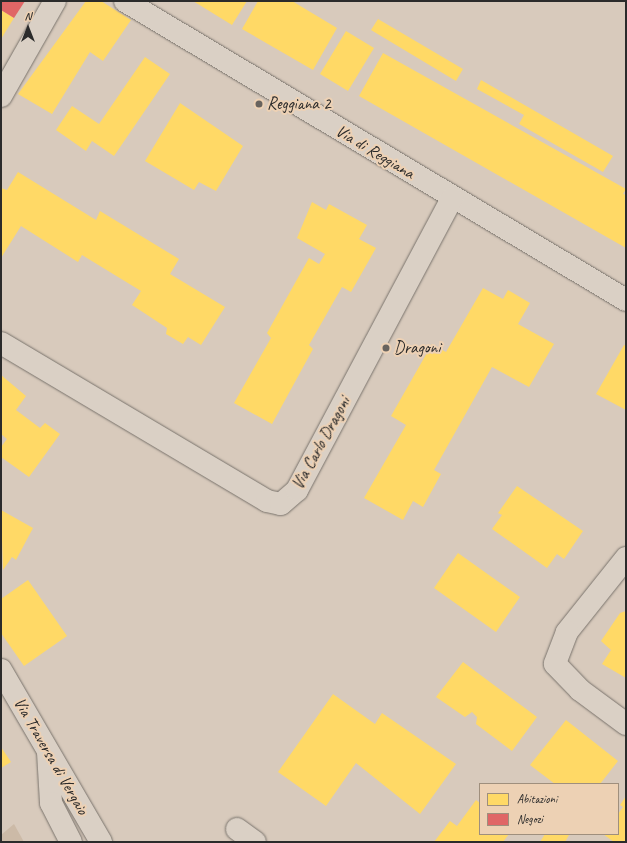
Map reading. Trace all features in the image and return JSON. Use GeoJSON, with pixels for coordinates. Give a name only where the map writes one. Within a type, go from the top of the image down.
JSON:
{"type":"FeatureCollection","features":[{"type":"Feature","properties":{"kind":"street"},"geometry":{"type":"LineString","coordinates":[[1,96],[55,1]]}},
{"type":"Feature","properties":{"kind":"street","name":"Via di Reggiana"},"geometry":{"type":"LineString","coordinates":[[125,1],[452,199],[626,300]]}},
{"type":"Feature","properties":{"kind":"street","name":"Via Carlo Dragoni"},"geometry":{"type":"LineString","coordinates":[[1,343],[267,501],[281,504],[297,490],[452,199]]}},
{"type":"Feature","properties":{"kind":"street"},"geometry":{"type":"LineString","coordinates":[[626,558],[567,632],[555,664],[580,690],[626,724]]}},
{"type":"Feature","properties":{"kind":"street","name":"Via Traversa di Vergaio"},"geometry":{"type":"LineString","coordinates":[[1,670],[48,747],[100,842]]}},
{"type":"Feature","properties":{"kind":"street"},"geometry":{"type":"LineString","coordinates":[[48,747],[51,803],[71,842]]}},
{"type":"Feature","properties":{"kind":"street"},"geometry":{"type":"LineString","coordinates":[[237,829],[255,842]]}},
{"type":"Feature","properties":{"kind":"shaded area"},"geometry":{"type":"Polygon","coordinates":[[[14,824],[24,842],[1,842],[1,835],[14,824]]]}},
{"type":"Feature","properties":{"kind":"building: Abitazioni"},"geometry":{"type":"Polygon","coordinates":[[[86,1],[101,1],[131,20],[103,61],[90,52],[52,114],[18,94],[86,1]]]}},
{"type":"Feature","properties":{"kind":"building: Abitazioni"},"geometry":{"type":"Polygon","coordinates":[[[193,1],[247,1],[232,25],[193,1]]]}},
{"type":"Feature","properties":{"kind":"building: Abitazioni"},"geometry":{"type":"Polygon","coordinates":[[[258,1],[292,1],[337,28],[313,70],[242,29],[258,1]]]}},
{"type":"Feature","properties":{"kind":"building: Abitazioni"},"geometry":{"type":"Polygon","coordinates":[[[1,10],[14,18],[1,39],[1,10]]]}},
{"type":"Feature","properties":{"kind":"building: Abitazioni"},"geometry":{"type":"Polygon","coordinates":[[[378,19],[463,69],[456,81],[371,30],[378,19]]]}},
{"type":"Feature","properties":{"kind":"building: Abitazioni"},"geometry":{"type":"Polygon","coordinates":[[[346,31],[374,48],[348,91],[320,74],[346,31]]]}},
{"type":"Feature","properties":{"kind":"building: Abitazioni"},"geometry":{"type":"Polygon","coordinates":[[[383,53],[626,189],[623,194],[626,195],[626,248],[359,96],[383,53]]]}},
{"type":"Feature","properties":{"kind":"building: Abitazioni"},"geometry":{"type":"Polygon","coordinates":[[[145,57],[170,74],[114,156],[92,141],[86,151],[56,130],[72,106],[99,124],[145,57]]]}},
{"type":"Feature","properties":{"kind":"building: Abitazioni"},"geometry":{"type":"Polygon","coordinates":[[[481,80],[613,156],[603,172],[519,124],[524,115],[477,89],[481,80]]]}},
{"type":"Feature","properties":{"kind":"building: Abitazioni"},"geometry":{"type":"Polygon","coordinates":[[[180,103],[243,146],[216,191],[199,182],[194,190],[145,161],[180,103]]]}},
{"type":"Feature","properties":{"kind":"building: Abitazioni"},"geometry":{"type":"Polygon","coordinates":[[[18,172],[96,220],[100,211],[179,259],[170,274],[225,307],[201,345],[188,337],[183,344],[166,334],[167,328],[132,305],[141,291],[82,255],[78,262],[21,226],[1,258],[1,188],[7,190],[18,172]]]}},
{"type":"Feature","properties":{"kind":"building: Abitazioni"},"geometry":{"type":"Polygon","coordinates":[[[312,202],[326,210],[329,204],[367,225],[359,239],[376,248],[351,292],[342,287],[309,345],[313,349],[272,424],[234,403],[271,338],[267,333],[309,258],[319,264],[325,254],[297,238],[312,202]]]}},
{"type":"Feature","properties":{"kind":"building: Abitazioni"},"geometry":{"type":"Polygon","coordinates":[[[483,288],[503,299],[508,290],[530,303],[518,324],[554,344],[529,387],[492,367],[434,470],[441,474],[423,507],[413,501],[403,520],[364,498],[406,425],[391,416],[432,344],[446,352],[483,288]]]}},
{"type":"Feature","properties":{"kind":"building: Abitazioni"},"geometry":{"type":"Polygon","coordinates":[[[624,345],[626,346],[626,410],[596,394],[624,345]]]}},
{"type":"Feature","properties":{"kind":"building: Abitazioni"},"geometry":{"type":"Polygon","coordinates":[[[1,375],[26,396],[16,410],[40,428],[45,423],[60,434],[29,477],[1,457],[1,447],[7,439],[1,434],[1,375]]]}},
{"type":"Feature","properties":{"kind":"building: Abitazioni"},"geometry":{"type":"Polygon","coordinates":[[[517,486],[583,531],[564,559],[557,554],[547,568],[492,529],[502,515],[498,513],[517,486]]]}},
{"type":"Feature","properties":{"kind":"building: Abitazioni"},"geometry":{"type":"Polygon","coordinates":[[[1,510],[33,528],[16,560],[12,557],[3,570],[1,510]]]}},
{"type":"Feature","properties":{"kind":"building: Abitazioni"},"geometry":{"type":"Polygon","coordinates":[[[458,553],[520,597],[496,632],[434,588],[458,553]]]}},
{"type":"Feature","properties":{"kind":"building: Abitazioni"},"geometry":{"type":"Polygon","coordinates":[[[28,580],[67,636],[24,666],[1,633],[1,599],[28,580]]]}},
{"type":"Feature","properties":{"kind":"building: Abitazioni"},"geometry":{"type":"Polygon","coordinates":[[[626,611],[626,678],[602,664],[611,650],[601,641],[620,613],[626,611]]]}},
{"type":"Feature","properties":{"kind":"building: Abitazioni"},"geometry":{"type":"Polygon","coordinates":[[[463,662],[537,717],[512,751],[476,724],[477,717],[472,712],[465,717],[436,697],[463,662]]]}},
{"type":"Feature","properties":{"kind":"building: Abitazioni"},"geometry":{"type":"Polygon","coordinates":[[[333,694],[375,724],[382,713],[456,764],[420,814],[356,763],[326,806],[278,772],[333,694]]]}},
{"type":"Feature","properties":{"kind":"building: Abitazioni"},"geometry":{"type":"Polygon","coordinates":[[[566,720],[618,761],[601,783],[554,783],[530,765],[566,720]]]}},
{"type":"Feature","properties":{"kind":"building: Abitazioni"},"geometry":{"type":"Polygon","coordinates":[[[1,747],[11,762],[1,768],[1,747]]]}},
{"type":"Feature","properties":{"kind":"building: Abitazioni"},"geometry":{"type":"Polygon","coordinates":[[[626,796],[626,842],[614,842],[604,835],[619,835],[619,813],[623,807],[620,805],[626,796]]]}},
{"type":"Feature","properties":{"kind":"building: Abitazioni"},"geometry":{"type":"Polygon","coordinates":[[[476,800],[479,802],[479,835],[508,835],[503,842],[434,842],[450,821],[457,826],[476,800]]]}},
{"type":"Feature","properties":{"kind":"building: Abitazioni"},"geometry":{"type":"Polygon","coordinates":[[[544,835],[569,835],[565,842],[540,842],[544,835]]]}},
{"type":"Feature","properties":{"kind":"building: Negozi"},"geometry":{"type":"Polygon","coordinates":[[[1,1],[25,1],[14,18],[1,10],[1,1]]]}},
{"type":"Feature","properties":{"kind":"place","name":"Reggiana 2"},"geometry":{"type":"Point","coordinates":[259,104]}},
{"type":"Feature","properties":{"kind":"place","name":"Dragoni"},"geometry":{"type":"Point","coordinates":[386,348]}}]}
